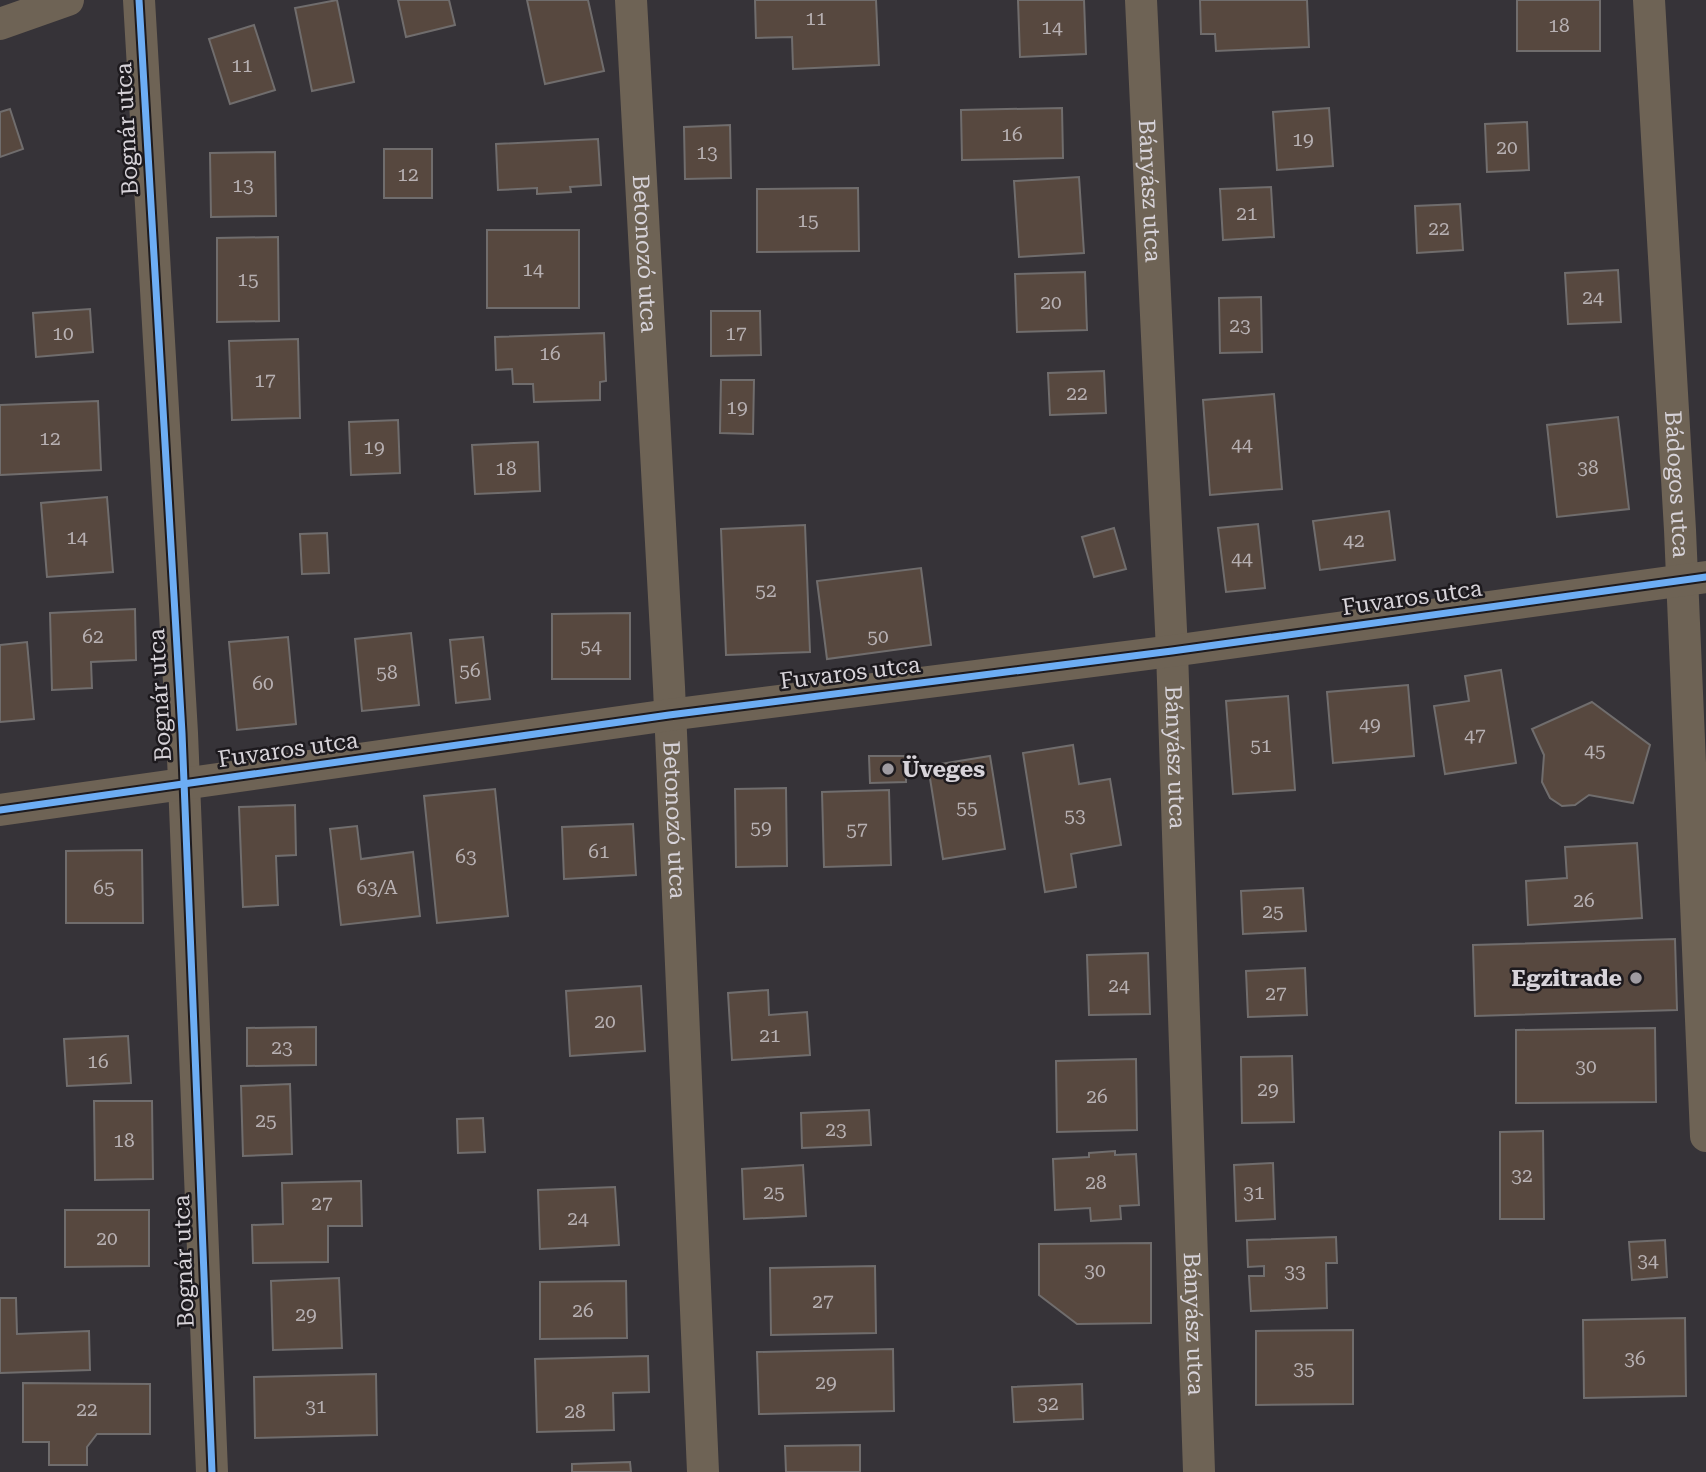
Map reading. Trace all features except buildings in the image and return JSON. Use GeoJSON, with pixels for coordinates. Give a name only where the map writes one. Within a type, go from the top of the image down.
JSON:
{"type":"FeatureCollection","features":[{"type":"Feature","properties":{"kind":"street"},"geometry":{"type":"LineString","coordinates":[[0,24],[68,0]]}},
{"type":"Feature","properties":{"kind":"street","name":"Bognár utca"},"geometry":{"type":"LineString","coordinates":[[139,0],[184,784],[212,1472]]}},
{"type":"Feature","properties":{"kind":"street","name":"Betonozó utca"},"geometry":{"type":"LineString","coordinates":[[631,0],[669,715],[703,1472]]}},
{"type":"Feature","properties":{"kind":"street","name":"Bányász utca"},"geometry":{"type":"LineString","coordinates":[[1141,0],[1172,651],[1199,1472]]}},
{"type":"Feature","properties":{"kind":"street","name":"Bádogos utca"},"geometry":{"type":"LineString","coordinates":[[1650,0],[1693,578],[1706,1136]]}},
{"type":"Feature","properties":{"kind":"street","name":"Fuvaros utca"},"geometry":{"type":"LineString","coordinates":[[0,810],[669,715],[1172,651],[1693,578]]}},
{"type":"Feature","properties":{"kind":"cycle path"},"geometry":{"type":"LineString","coordinates":[[139,0],[182,733],[212,1472]]}},
{"type":"Feature","properties":{"kind":"cycle path"},"geometry":{"type":"LineString","coordinates":[[0,810],[669,715],[1172,651],[1706,577]]}},
{"type":"Feature","properties":{"kind":"place","name":"Üveges"},"geometry":{"type":"Point","coordinates":[888,769]}},
{"type":"Feature","properties":{"kind":"place","name":"Egzitrade"},"geometry":{"type":"Point","coordinates":[1636,978]}}]}
